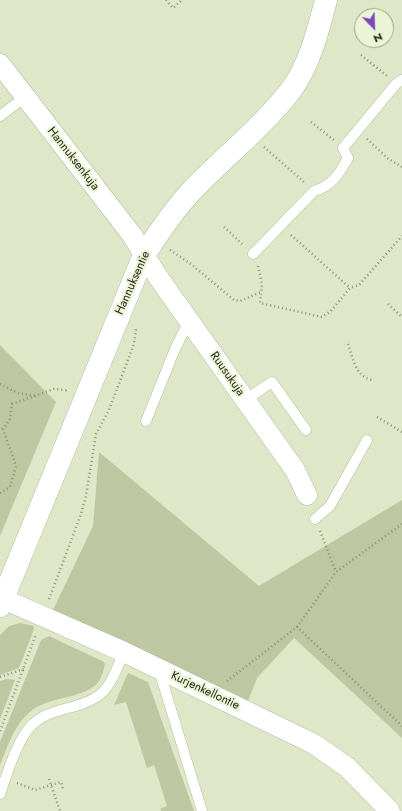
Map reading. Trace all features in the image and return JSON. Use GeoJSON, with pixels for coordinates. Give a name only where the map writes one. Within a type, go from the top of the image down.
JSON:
{"type":"FeatureCollection","features":[{"type":"Feature","properties":{"kind":"street","name":"Hannuksentie"},"geometry":{"type":"LineString","coordinates":[[1,603],[144,255],[166,221],[188,196],[291,89],[308,62],[326,0]]}},
{"type":"Feature","properties":{"kind":"street","name":"Hannuksenkuja"},"geometry":{"type":"LineString","coordinates":[[0,64],[132,235],[144,255]]}},
{"type":"Feature","properties":{"kind":"street","name":"Ruusukuja"},"geometry":{"type":"LineString","coordinates":[[144,255],[295,470],[307,495]]}},
{"type":"Feature","properties":{"kind":"street","name":"Kurjenkellontie"},"geometry":{"type":"LineString","coordinates":[[1,603],[42,616],[124,652],[159,670],[288,730],[314,744],[348,767],[390,811]]}},
{"type":"Feature","properties":{"kind":"lane"},"geometry":{"type":"LineString","coordinates":[[253,254],[314,191],[324,188],[336,177],[348,158],[344,148],[399,82]]}},
{"type":"Feature","properties":{"kind":"lane"},"geometry":{"type":"LineString","coordinates":[[0,116],[25,97]]}},
{"type":"Feature","properties":{"kind":"lane"},"geometry":{"type":"LineString","coordinates":[[146,421],[175,349],[189,321]]}},
{"type":"Feature","properties":{"kind":"lane"},"geometry":{"type":"LineString","coordinates":[[245,400],[272,382],[306,430]]}},
{"type":"Feature","properties":{"kind":"lane"},"geometry":{"type":"LineString","coordinates":[[316,519],[330,506],[367,440]]}},
{"type":"Feature","properties":{"kind":"lane"},"geometry":{"type":"LineString","coordinates":[[0,794],[21,741],[30,727],[48,714],[89,702],[99,696],[107,688],[124,652]]}},
{"type":"Feature","properties":{"kind":"lane"},"geometry":{"type":"LineString","coordinates":[[159,670],[202,811]]}},
{"type":"Feature","properties":{"kind":"path"},"geometry":{"type":"LineString","coordinates":[[166,0],[173,8],[182,0]]}},
{"type":"Feature","properties":{"kind":"path"},"geometry":{"type":"LineString","coordinates":[[361,55],[399,82]]}},
{"type":"Feature","properties":{"kind":"path"},"geometry":{"type":"LineString","coordinates":[[311,122],[344,148]]}},
{"type":"Feature","properties":{"kind":"path"},"geometry":{"type":"LineString","coordinates":[[358,130],[387,158],[402,167]]}},
{"type":"Feature","properties":{"kind":"path"},"geometry":{"type":"LineString","coordinates":[[259,142],[314,191]]}},
{"type":"Feature","properties":{"kind":"path"},"geometry":{"type":"LineString","coordinates":[[281,226],[350,288]]}},
{"type":"Feature","properties":{"kind":"path"},"geometry":{"type":"LineString","coordinates":[[224,228],[253,254],[262,284],[260,303],[322,317],[331,311],[350,288],[359,285],[402,236]]}},
{"type":"Feature","properties":{"kind":"path"},"geometry":{"type":"LineString","coordinates":[[169,250],[191,264],[234,300],[240,301],[261,292]]}},
{"type":"Feature","properties":{"kind":"path"},"geometry":{"type":"LineString","coordinates":[[388,304],[402,317]]}},
{"type":"Feature","properties":{"kind":"path"},"geometry":{"type":"LineString","coordinates":[[348,344],[357,370],[365,378],[372,380]]}},
{"type":"Feature","properties":{"kind":"path"},"geometry":{"type":"LineString","coordinates":[[0,384],[18,393],[36,396]]}},
{"type":"Feature","properties":{"kind":"path"},"geometry":{"type":"LineString","coordinates":[[0,493],[10,487],[16,466],[3,430],[10,419],[12,404],[54,389],[66,390],[69,387]]}},
{"type":"Feature","properties":{"kind":"path"},"geometry":{"type":"LineString","coordinates":[[377,417],[402,432]]}},
{"type":"Feature","properties":{"kind":"path"},"geometry":{"type":"LineString","coordinates":[[316,519],[336,572]]}},
{"type":"Feature","properties":{"kind":"path"},"geometry":{"type":"LineString","coordinates":[[225,682],[297,627],[336,572],[402,524]]}},
{"type":"Feature","properties":{"kind":"path"},"geometry":{"type":"LineString","coordinates":[[0,731],[24,669],[42,616]]}},
{"type":"Feature","properties":{"kind":"path"},"geometry":{"type":"LineString","coordinates":[[297,627],[402,726]]}},
{"type":"Feature","properties":{"kind":"path"},"geometry":{"type":"LineString","coordinates":[[0,677],[24,669]]}},
{"type":"Feature","properties":{"kind":"path"},"geometry":{"type":"LineString","coordinates":[[5,779],[35,790],[61,782],[63,789]]}},
{"type":"Feature","properties":{"kind":"path"},"geometry":{"type":"LineString","coordinates":[[49,779],[60,811]]}},
{"type":"Feature","properties":{"kind":"green space"},"geometry":{"type":"Polygon","coordinates":[[[0,345],[56,402],[0,536],[0,345]]]}},
{"type":"Feature","properties":{"kind":"green space"},"geometry":{"type":"Polygon","coordinates":[[[99,452],[259,586],[402,500],[402,738],[294,638],[257,678],[248,701],[53,610],[93,526],[99,452]]]}},
{"type":"Feature","properties":{"kind":"green space"},"geometry":{"type":"Polygon","coordinates":[[[20,623],[34,626],[34,629],[19,668],[0,675],[0,635],[9,626],[20,623]]]}},
{"type":"Feature","properties":{"kind":"green space"},"geometry":{"type":"Polygon","coordinates":[[[49,636],[104,662],[105,664],[102,675],[93,687],[86,691],[46,703],[37,707],[24,717],[9,743],[0,765],[0,742],[41,640],[49,636]]]}},
{"type":"Feature","properties":{"kind":"green space"},"geometry":{"type":"Polygon","coordinates":[[[128,673],[148,682],[194,811],[161,811],[160,809],[167,806],[154,765],[147,768],[126,702],[114,705],[128,673]]]}},
{"type":"Feature","properties":{"kind":"green space"},"geometry":{"type":"Polygon","coordinates":[[[7,679],[15,680],[0,719],[0,681],[7,679]]]}}]}
